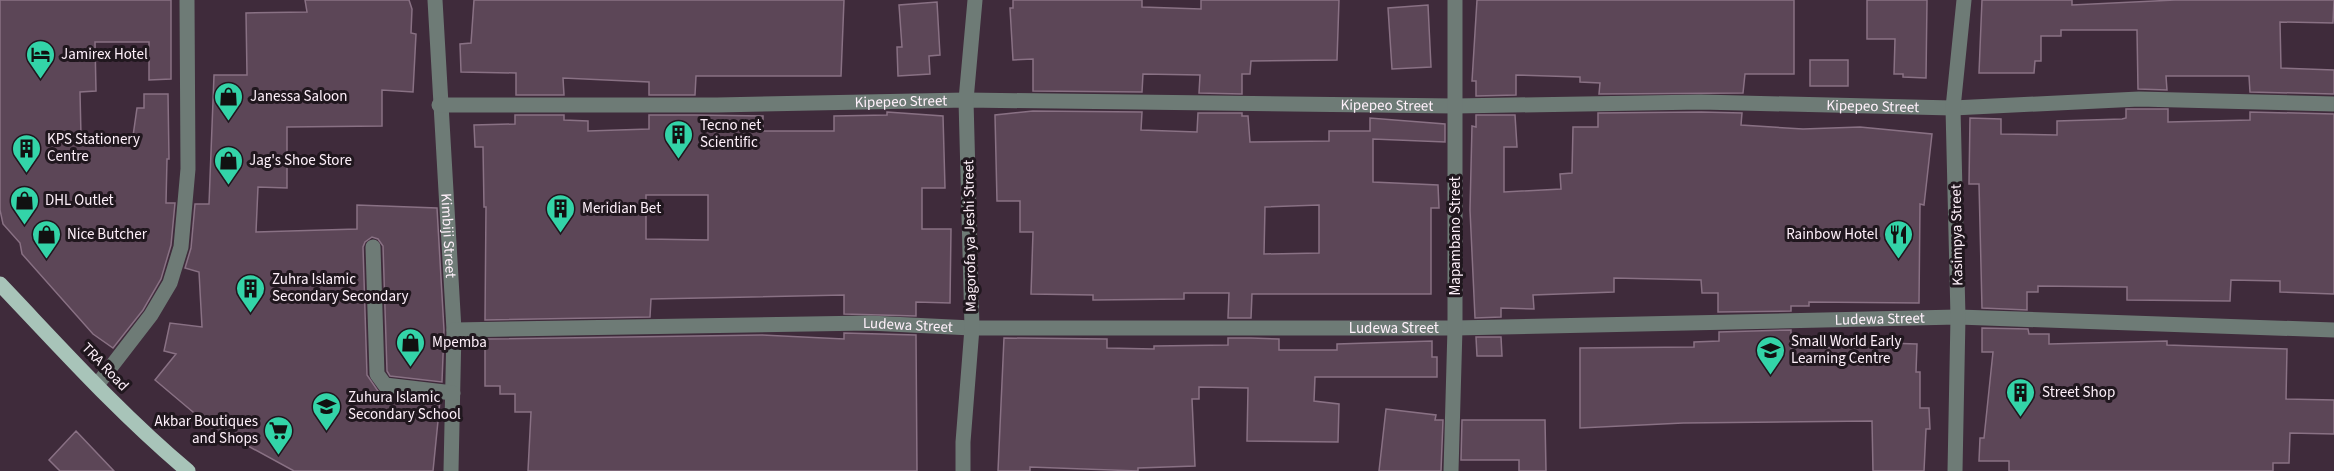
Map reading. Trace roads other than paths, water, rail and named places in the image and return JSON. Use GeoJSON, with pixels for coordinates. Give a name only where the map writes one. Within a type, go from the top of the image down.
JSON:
{"type":"FeatureCollection","features":[{"type":"Feature","properties":{"kind":"main road","name":"TRA Road"},"geometry":{"type":"LineString","coordinates":[[0,284],[158,446],[188,471]]}},
{"type":"Feature","properties":{"kind":"street"},"geometry":{"type":"LineString","coordinates":[[97,385],[151,315],[170,283],[181,248],[188,169],[187,0]]}},
{"type":"Feature","properties":{"kind":"street","name":"Kimbiji Street"},"geometry":{"type":"LineString","coordinates":[[435,0],[439,105],[454,330],[450,471]]}},
{"type":"Feature","properties":{"kind":"street","name":"Magorofa ya Jeshi Street"},"geometry":{"type":"LineString","coordinates":[[963,471],[963,442],[972,328],[966,100],[975,0]]}},
{"type":"Feature","properties":{"kind":"street","name":"Mapambano Street"},"geometry":{"type":"LineString","coordinates":[[1451,471],[1455,328],[1455,0]]}},
{"type":"Feature","properties":{"kind":"street","name":"Kasimpya Street"},"geometry":{"type":"LineString","coordinates":[[1955,471],[1958,317],[1953,108],[1964,0]]}},
{"type":"Feature","properties":{"kind":"street","name":"Kipepeo Street"},"geometry":{"type":"LineString","coordinates":[[439,105],[717,105],[966,100],[1455,105],[1701,102],[1953,108],[2139,99],[2334,104]]}},
{"type":"Feature","properties":{"kind":"street"},"geometry":{"type":"LineString","coordinates":[[373,248],[377,374],[385,386],[453,393]]}},
{"type":"Feature","properties":{"kind":"street","name":"Ludewa Street"},"geometry":{"type":"LineString","coordinates":[[454,330],[869,323],[972,328],[1455,328],[1958,317],[2334,330]]}},
{"type":"Feature","properties":{"kind":"place","name":"Jamirex Hotel"},"geometry":{"type":"Point","coordinates":[40,80]}},
{"type":"Feature","properties":{"kind":"place","name":"Janessa Saloon"},"geometry":{"type":"Point","coordinates":[229,122]}},
{"type":"Feature","properties":{"kind":"place","name":"Tecno net Scientific"},"geometry":{"type":"Point","coordinates":[679,160]}},
{"type":"Feature","properties":{"kind":"place","name":"KPS Stationery Centre"},"geometry":{"type":"Point","coordinates":[26,174]}},
{"type":"Feature","properties":{"kind":"place","name":"Jag's Shoe Store"},"geometry":{"type":"Point","coordinates":[228,186]}},
{"type":"Feature","properties":{"kind":"place","name":"DHL Outlet"},"geometry":{"type":"Point","coordinates":[24,226]}},
{"type":"Feature","properties":{"kind":"place","name":"Meridian Bet"},"geometry":{"type":"Point","coordinates":[561,234]}},
{"type":"Feature","properties":{"kind":"place","name":"Nice Butcher"},"geometry":{"type":"Point","coordinates":[46,260]}},
{"type":"Feature","properties":{"kind":"place","name":"Rainbow Hotel"},"geometry":{"type":"Point","coordinates":[1899,260]}},
{"type":"Feature","properties":{"kind":"place","name":"Zuhra Islamic Secondary Secondary"},"geometry":{"type":"Point","coordinates":[251,314]}},
{"type":"Feature","properties":{"kind":"place","name":"Mpemba"},"geometry":{"type":"Point","coordinates":[411,368]}},
{"type":"Feature","properties":{"kind":"place","name":"Small World Early Learning Centre"},"geometry":{"type":"Point","coordinates":[1770,376]}},
{"type":"Feature","properties":{"kind":"place","name":"Street Shop"},"geometry":{"type":"Point","coordinates":[2021,418]}},
{"type":"Feature","properties":{"kind":"place","name":"Zuhura Islamic Secondary School"},"geometry":{"type":"Point","coordinates":[327,432]}},
{"type":"Feature","properties":{"kind":"place","name":"Akbar Boutiques and Shops"},"geometry":{"type":"Point","coordinates":[279,456]}}]}
